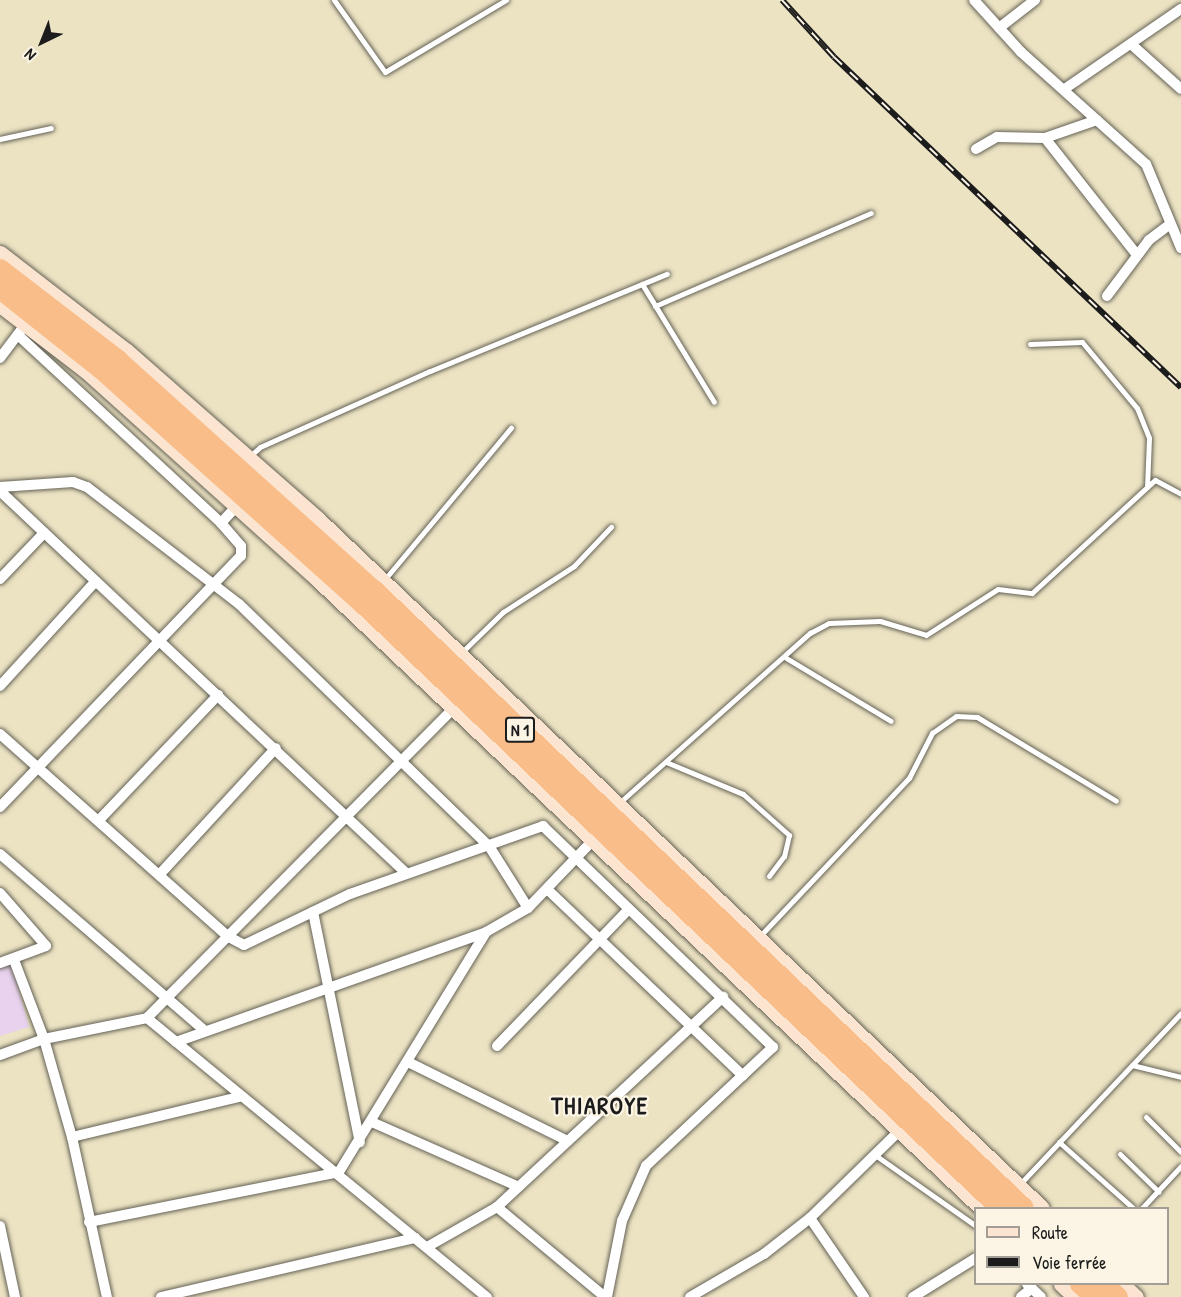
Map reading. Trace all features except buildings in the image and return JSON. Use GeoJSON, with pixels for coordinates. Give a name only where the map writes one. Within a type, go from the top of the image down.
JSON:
{"type":"FeatureCollection","features":[{"type":"Feature","properties":{"kind":"highway","name":"N 1"},"geometry":{"type":"LineString","coordinates":[[0,269],[37,315],[122,355],[379,586],[605,823],[876,1101],[1009,1196]]}},
{"type":"Feature","properties":{"kind":"highway","name":"N 1"},"geometry":{"type":"LineString","coordinates":[[0,289],[37,315],[321,574],[458,703],[752,944],[1022,1207]]}},
{"type":"Feature","properties":{"kind":"highway"},"geometry":{"type":"LineString","coordinates":[[1081,1285],[1095,1297]]}},
{"type":"Feature","properties":{"kind":"highway"},"geometry":{"type":"LineString","coordinates":[[1105,1285],[1119,1297]]}},
{"type":"Feature","properties":{"kind":"street"},"geometry":{"type":"LineString","coordinates":[[974,0],[999,28],[1146,164],[1169,225],[1181,248]]}},
{"type":"Feature","properties":{"kind":"street"},"geometry":{"type":"LineString","coordinates":[[999,28],[1035,0]]}},
{"type":"Feature","properties":{"kind":"street"},"geometry":{"type":"LineString","coordinates":[[1066,88],[1181,9]]}},
{"type":"Feature","properties":{"kind":"street"},"geometry":{"type":"LineString","coordinates":[[1131,44],[1181,89]]}},
{"type":"Feature","properties":{"kind":"street"},"geometry":{"type":"LineString","coordinates":[[976,149],[997,137],[1046,138],[1096,120]]}},
{"type":"Feature","properties":{"kind":"street"},"geometry":{"type":"LineString","coordinates":[[1046,138],[1137,255]]}},
{"type":"Feature","properties":{"kind":"street"},"geometry":{"type":"LineString","coordinates":[[1107,296],[1137,255],[1169,225]]}},
{"type":"Feature","properties":{"kind":"street"},"geometry":{"type":"LineString","coordinates":[[0,253],[37,315],[242,551],[212,585],[160,636],[40,769],[0,807]]}},
{"type":"Feature","properties":{"kind":"street"},"geometry":{"type":"LineString","coordinates":[[0,306],[37,315],[236,507],[321,574]]}},
{"type":"Feature","properties":{"kind":"street"},"geometry":{"type":"LineString","coordinates":[[0,358],[37,315]]}},
{"type":"Feature","properties":{"kind":"street"},"geometry":{"type":"LineString","coordinates":[[0,487],[73,482],[87,487],[212,585],[402,758],[489,846],[528,908]]}},
{"type":"Feature","properties":{"kind":"street"},"geometry":{"type":"LineString","coordinates":[[0,491],[96,581],[160,636],[218,695],[346,812],[406,873]]}},
{"type":"Feature","properties":{"kind":"street"},"geometry":{"type":"LineString","coordinates":[[220,523],[236,507]]}},
{"type":"Feature","properties":{"kind":"street"},"geometry":{"type":"LineString","coordinates":[[0,579],[44,533]]}},
{"type":"Feature","properties":{"kind":"street"},"geometry":{"type":"LineString","coordinates":[[0,686],[96,581]]}},
{"type":"Feature","properties":{"kind":"street"},"geometry":{"type":"LineString","coordinates":[[176,1042],[204,1030],[486,932],[528,908],[548,890],[605,823],[461,653],[379,586]]}},
{"type":"Feature","properties":{"kind":"street"},"geometry":{"type":"LineString","coordinates":[[101,818],[218,695]]}},
{"type":"Feature","properties":{"kind":"street"},"geometry":{"type":"LineString","coordinates":[[0,1055],[44,1039],[147,1018],[229,937],[346,812],[458,703]]}},
{"type":"Feature","properties":{"kind":"street"},"geometry":{"type":"LineString","coordinates":[[0,734],[101,818],[229,937],[244,945],[313,912],[406,873],[489,846],[538,825],[577,858],[772,1043],[772,1050],[646,1166],[622,1221],[606,1297],[497,1207]]}},
{"type":"Feature","properties":{"kind":"street"},"geometry":{"type":"LineString","coordinates":[[160,874],[276,748]]}},
{"type":"Feature","properties":{"kind":"street"},"geometry":{"type":"LineString","coordinates":[[0,854],[170,996],[204,1030]]}},
{"type":"Feature","properties":{"kind":"street"},"geometry":{"type":"LineString","coordinates":[[548,890],[690,1029],[743,1076]]}},
{"type":"Feature","properties":{"kind":"street"},"geometry":{"type":"LineString","coordinates":[[0,892],[45,946],[14,960],[0,963]]}},
{"type":"Feature","properties":{"kind":"street"},"geometry":{"type":"LineString","coordinates":[[497,1046],[629,909]]}},
{"type":"Feature","properties":{"kind":"street"},"geometry":{"type":"LineString","coordinates":[[313,912],[360,1142]]}},
{"type":"Feature","properties":{"kind":"street"},"geometry":{"type":"LineString","coordinates":[[89,1222],[339,1172],[374,1123],[486,932]]}},
{"type":"Feature","properties":{"kind":"street"},"geometry":{"type":"LineString","coordinates":[[14,960],[44,1039],[72,1137],[107,1297]]}},
{"type":"Feature","properties":{"kind":"street"},"geometry":{"type":"LineString","coordinates":[[427,1247],[497,1207],[723,997]]}},
{"type":"Feature","properties":{"kind":"street"},"geometry":{"type":"LineString","coordinates":[[147,1018],[239,1097],[339,1172],[414,1238],[487,1297]]}},
{"type":"Feature","properties":{"kind":"street"},"geometry":{"type":"LineString","coordinates":[[408,1062],[568,1140]]}},
{"type":"Feature","properties":{"kind":"street"},"geometry":{"type":"LineString","coordinates":[[72,1137],[239,1097]]}},
{"type":"Feature","properties":{"kind":"street"},"geometry":{"type":"LineString","coordinates":[[876,1101],[899,1131],[979,1207]]}},
{"type":"Feature","properties":{"kind":"street"},"geometry":{"type":"LineString","coordinates":[[374,1123],[519,1187]]}},
{"type":"Feature","properties":{"kind":"street"},"geometry":{"type":"LineString","coordinates":[[690,1297],[764,1254],[810,1218],[899,1131]]}},
{"type":"Feature","properties":{"kind":"street"},"geometry":{"type":"LineString","coordinates":[[1009,1196],[1037,1207]]}},
{"type":"Feature","properties":{"kind":"street"},"geometry":{"type":"LineString","coordinates":[[810,1218],[864,1297]]}},
{"type":"Feature","properties":{"kind":"street"},"geometry":{"type":"LineString","coordinates":[[0,1226],[15,1297]]}},
{"type":"Feature","properties":{"kind":"street"},"geometry":{"type":"LineString","coordinates":[[161,1297],[414,1238]]}},
{"type":"Feature","properties":{"kind":"street"},"geometry":{"type":"LineString","coordinates":[[913,1297],[974,1259]]}},
{"type":"Feature","properties":{"kind":"street"},"geometry":{"type":"LineString","coordinates":[[1061,1285],[1075,1297]]}},
{"type":"Feature","properties":{"kind":"street"},"geometry":{"type":"LineString","coordinates":[[1123,1285],[1136,1297]]}},
{"type":"Feature","properties":{"kind":"street"},"geometry":{"type":"LineString","coordinates":[[1021,1297],[1030,1286],[1041,1297]]}},
{"type":"Feature","properties":{"kind":"lane"},"geometry":{"type":"LineString","coordinates":[[334,0],[385,72],[506,0]]}},
{"type":"Feature","properties":{"kind":"lane"},"geometry":{"type":"LineString","coordinates":[[0,140],[51,128]]}},
{"type":"Feature","properties":{"kind":"lane"},"geometry":{"type":"LineString","coordinates":[[655,306],[871,213]]}},
{"type":"Feature","properties":{"kind":"lane"},"geometry":{"type":"LineString","coordinates":[[244,465],[260,447],[667,274]]}},
{"type":"Feature","properties":{"kind":"lane"},"geometry":{"type":"LineString","coordinates":[[642,284],[714,402]]}},
{"type":"Feature","properties":{"kind":"lane"},"geometry":{"type":"LineString","coordinates":[[1030,344],[1082,342],[1137,408],[1149,438],[1147,487]]}},
{"type":"Feature","properties":{"kind":"lane"},"geometry":{"type":"LineString","coordinates":[[379,586],[511,428]]}},
{"type":"Feature","properties":{"kind":"lane"},"geometry":{"type":"LineString","coordinates":[[605,823],[666,762],[830,623],[880,621],[926,635],[998,589],[1032,593],[1147,487],[1161,481],[1181,494]]}},
{"type":"Feature","properties":{"kind":"lane"},"geometry":{"type":"LineString","coordinates":[[461,653],[503,612],[574,566],[611,527]]}},
{"type":"Feature","properties":{"kind":"lane"},"geometry":{"type":"LineString","coordinates":[[786,658],[891,721]]}},
{"type":"Feature","properties":{"kind":"lane"},"geometry":{"type":"LineString","coordinates":[[752,944],[909,778],[932,733],[956,716],[977,717],[1116,801]]}},
{"type":"Feature","properties":{"kind":"lane"},"geometry":{"type":"LineString","coordinates":[[666,762],[742,794],[789,835],[784,856],[769,876]]}},
{"type":"Feature","properties":{"kind":"lane"},"geometry":{"type":"LineString","coordinates":[[1009,1196],[1180,1015]]}},
{"type":"Feature","properties":{"kind":"lane"},"geometry":{"type":"LineString","coordinates":[[1180,1015],[1181,1024]]}},
{"type":"Feature","properties":{"kind":"lane"},"geometry":{"type":"LineString","coordinates":[[1132,1065],[1181,1077]]}},
{"type":"Feature","properties":{"kind":"lane"},"geometry":{"type":"LineString","coordinates":[[1146,1117],[1181,1152]]}},
{"type":"Feature","properties":{"kind":"lane"},"geometry":{"type":"LineString","coordinates":[[1059,1142],[1131,1207]]}},
{"type":"Feature","properties":{"kind":"lane"},"geometry":{"type":"LineString","coordinates":[[1120,1154],[1159,1192]]}},
{"type":"Feature","properties":{"kind":"lane"},"geometry":{"type":"LineString","coordinates":[[875,1155],[974,1225]]}},
{"type":"Feature","properties":{"kind":"lane"},"geometry":{"type":"LineString","coordinates":[[1144,1207],[1181,1166]]}},
{"type":"Feature","properties":{"kind":"shaded area"},"geometry":{"type":"Polygon","coordinates":[[[12,965],[29,1027],[0,1036],[0,968],[12,965]]]}},
{"type":"Feature","properties":{"kind":"railway"},"geometry":{"type":"LineString","coordinates":[[782,0],[834,57],[1181,387]]}},
{"type":"Feature","properties":{"kind":"district","name":"THIAROYE"},"geometry":{"type":"Point","coordinates":[600,1106]}}]}
